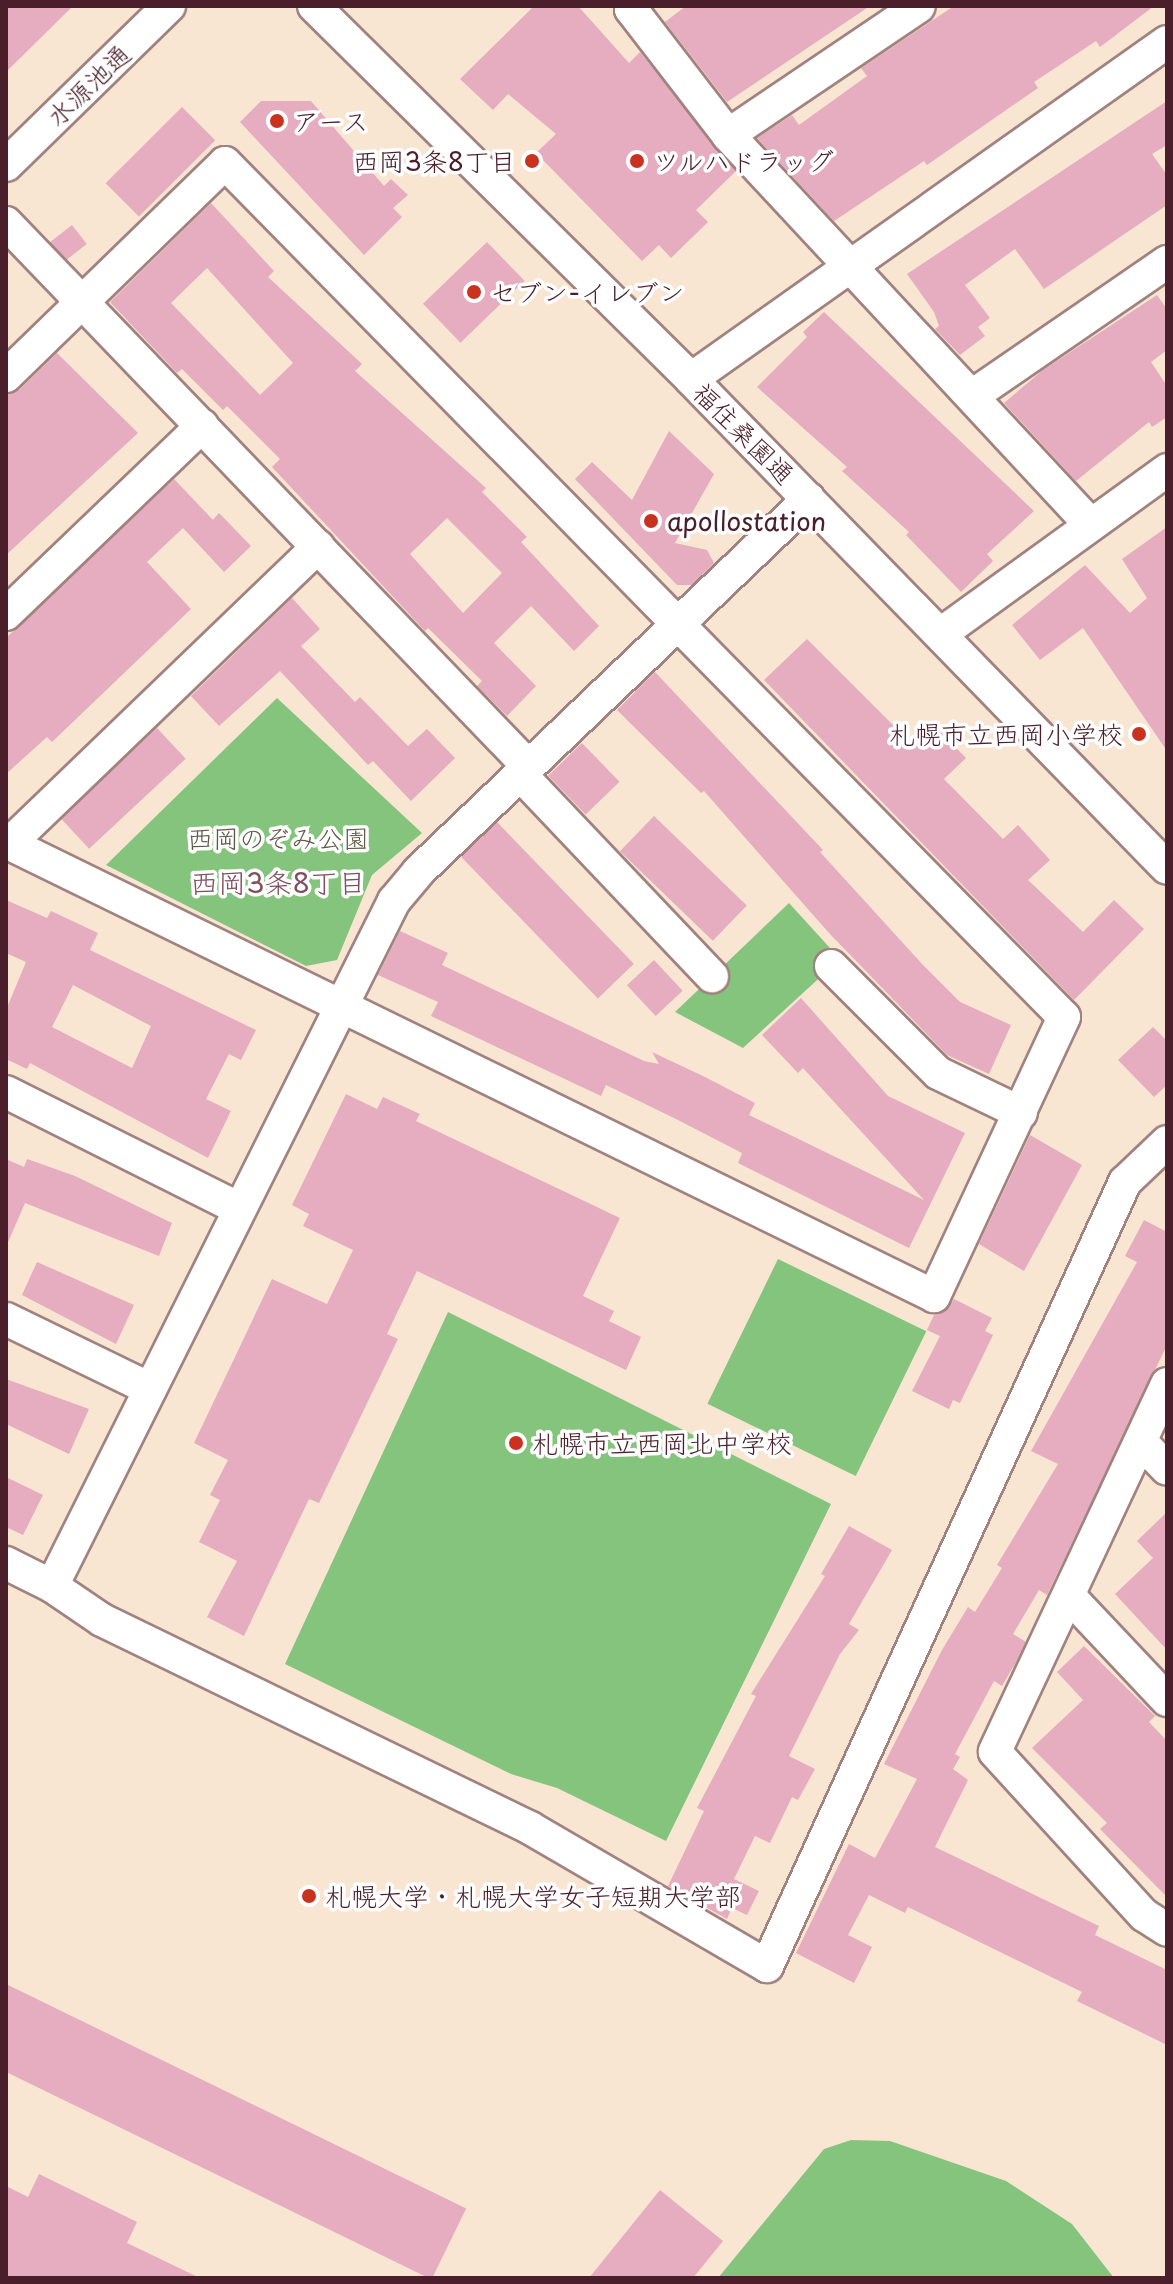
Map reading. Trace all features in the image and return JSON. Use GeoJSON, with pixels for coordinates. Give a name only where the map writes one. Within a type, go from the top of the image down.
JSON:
{"type":"FeatureCollection","features":[{"type":"Feature","properties":{"kind":"street","name":"水源池通"},"geometry":{"type":"LineString","coordinates":[[6,165],[169,6]]}},
{"type":"Feature","properties":{"kind":"street","name":"福住桑園通"},"geometry":{"type":"LineString","coordinates":[[314,6],[691,379],[942,633],[1167,868]]}},
{"type":"Feature","properties":{"kind":"street"},"geometry":{"type":"LineString","coordinates":[[635,6],[631,9],[728,135],[1090,524]]}},
{"type":"Feature","properties":{"kind":"street"},"geometry":{"type":"LineString","coordinates":[[728,135],[919,6]]}},
{"type":"Feature","properties":{"kind":"street"},"geometry":{"type":"LineString","coordinates":[[691,379],[1167,42]]}},
{"type":"Feature","properties":{"kind":"street"},"geometry":{"type":"LineString","coordinates":[[6,376],[225,163],[679,620],[1064,1017],[934,1296],[8,843],[318,547]]}},
{"type":"Feature","properties":{"kind":"street"},"geometry":{"type":"LineString","coordinates":[[6,223],[318,547],[712,976]]}},
{"type":"Feature","properties":{"kind":"street"},"geometry":{"type":"LineString","coordinates":[[972,396],[1167,262]]}},
{"type":"Feature","properties":{"kind":"street"},"geometry":{"type":"LineString","coordinates":[[6,614],[202,426]]}},
{"type":"Feature","properties":{"kind":"street"},"geometry":{"type":"LineString","coordinates":[[942,633],[1167,470]]}},
{"type":"Feature","properties":{"kind":"street"},"geometry":{"type":"LineString","coordinates":[[52,1586],[238,1208],[394,901],[524,770],[809,499]]}},
{"type":"Feature","properties":{"kind":"street"},"geometry":{"type":"LineString","coordinates":[[831,966],[938,1073],[1021,1113]]}},
{"type":"Feature","properties":{"kind":"street"},"geometry":{"type":"LineString","coordinates":[[6,1092],[238,1208]]}},
{"type":"Feature","properties":{"kind":"street"},"geometry":{"type":"LineString","coordinates":[[6,1563],[52,1586],[102,1620],[530,1828],[767,1966],[1125,1182],[1167,1142]]}},
{"type":"Feature","properties":{"kind":"street"},"geometry":{"type":"LineString","coordinates":[[6,1319],[150,1389]]}},
{"type":"Feature","properties":{"kind":"street"},"geometry":{"type":"LineString","coordinates":[[1167,1384],[995,1752],[1144,1915],[1167,1930]]}},
{"type":"Feature","properties":{"kind":"street"},"geometry":{"type":"LineString","coordinates":[[1141,1442],[1167,1469]]}},
{"type":"Feature","properties":{"kind":"street"},"geometry":{"type":"LineString","coordinates":[[1069,1596],[1167,1700]]}},
{"type":"Feature","properties":{"kind":"green space","name":"西岡のぞみ公園"},"geometry":{"type":"Polygon","coordinates":[[[277,698],[422,833],[372,875],[337,960],[306,966],[106,865],[277,698]]]}},
{"type":"Feature","properties":{"kind":"green space"},"geometry":{"type":"Polygon","coordinates":[[[789,903],[840,959],[743,1048],[675,1012],[789,903]]]}},
{"type":"Feature","properties":{"kind":"green space"},"geometry":{"type":"Polygon","coordinates":[[[778,1259],[926,1331],[856,1476],[707,1404],[778,1259]]]}},
{"type":"Feature","properties":{"kind":"green space"},"geometry":{"type":"Polygon","coordinates":[[[448,1312],[831,1504],[666,1841],[557,1788],[511,1774],[285,1664],[448,1312]]]}},
{"type":"Feature","properties":{"kind":"green space"},"geometry":{"type":"Polygon","coordinates":[[[851,2140],[890,2141],[1006,2181],[1072,2224],[1114,2278],[718,2278],[824,2149],[851,2140]]]}},
{"type":"Feature","properties":{"kind":"building"},"geometry":{"type":"Polygon","coordinates":[[[6,6],[73,6],[6,72],[6,6]]]}},
{"type":"Feature","properties":{"kind":"building","name":"ツルハドラッグ"},"geometry":{"type":"Polygon","coordinates":[[[534,6],[578,6],[629,63],[640,52],[736,171],[696,210],[708,222],[671,258],[659,245],[642,261],[536,153],[556,134],[508,94],[493,110],[460,79],[534,6]]]}},
{"type":"Feature","properties":{"kind":"building"},"geometry":{"type":"Polygon","coordinates":[[[686,6],[870,6],[727,102],[665,22],[686,6]]]}},
{"type":"Feature","properties":{"kind":"building"},"geometry":{"type":"Polygon","coordinates":[[[954,6],[1154,6],[1100,47],[1096,41],[1034,82],[1038,88],[927,165],[924,161],[834,221],[757,138],[792,115],[799,125],[867,76],[861,68],[954,6]]]}},
{"type":"Feature","properties":{"kind":"building"},"geometry":{"type":"Polygon","coordinates":[[[261,101],[311,101],[384,186],[391,179],[408,195],[393,208],[402,217],[364,255],[240,122],[261,101]]]}},
{"type":"Feature","properties":{"kind":"building"},"geometry":{"type":"Polygon","coordinates":[[[1167,101],[1167,145],[1152,154],[1167,175],[1167,205],[1044,289],[1015,249],[965,285],[990,318],[978,327],[985,336],[960,355],[935,329],[939,326],[934,312],[907,274],[1167,101]]]}},
{"type":"Feature","properties":{"kind":"building"},"geometry":{"type":"Polygon","coordinates":[[[182,107],[215,140],[139,217],[106,183],[182,107]]]}},
{"type":"Feature","properties":{"kind":"building"},"geometry":{"type":"Polygon","coordinates":[[[211,203],[274,271],[268,277],[362,364],[355,371],[486,488],[482,492],[527,537],[521,542],[599,626],[574,651],[531,606],[494,643],[536,686],[507,716],[477,686],[482,681],[428,628],[425,631],[272,467],[280,459],[227,406],[223,410],[182,369],[177,373],[110,302],[211,203]],[[207,268],[171,303],[260,395],[293,363],[207,268]],[[447,518],[410,554],[463,613],[502,573],[447,518]]]}},
{"type":"Feature","properties":{"kind":"building"},"geometry":{"type":"Polygon","coordinates":[[[72,225],[87,244],[65,261],[50,242],[72,225]]]}},
{"type":"Feature","properties":{"kind":"building","name":"セブン-イレブン"},"geometry":{"type":"Polygon","coordinates":[[[487,242],[525,281],[460,343],[423,304],[487,242]]]}},
{"type":"Feature","properties":{"kind":"building"},"geometry":{"type":"Polygon","coordinates":[[[1157,295],[1167,309],[1167,350],[1151,362],[1167,386],[1167,417],[1152,427],[1149,422],[1076,481],[1004,403],[1043,370],[1157,295]]]}},
{"type":"Feature","properties":{"kind":"building"},"geometry":{"type":"Polygon","coordinates":[[[824,312],[1034,511],[987,554],[993,561],[961,592],[906,535],[909,532],[842,471],[847,467],[757,387],[807,337],[803,332],[824,312]]]}},
{"type":"Feature","properties":{"kind":"building"},"geometry":{"type":"Polygon","coordinates":[[[57,353],[138,433],[6,555],[6,394],[19,390],[57,353]]]}},
{"type":"Feature","properties":{"kind":"building","name":"apollostation"},"geometry":{"type":"Polygon","coordinates":[[[669,431],[714,474],[675,543],[707,550],[714,563],[692,585],[677,585],[575,479],[592,462],[632,500],[669,431]]]}},
{"type":"Feature","properties":{"kind":"building"},"geometry":{"type":"Polygon","coordinates":[[[174,479],[213,520],[219,513],[251,546],[224,572],[183,528],[147,562],[191,609],[52,742],[47,737],[6,774],[6,638],[174,479]]]}},
{"type":"Feature","properties":{"kind":"building"},"geometry":{"type":"Polygon","coordinates":[[[1167,527],[1167,751],[1083,628],[1040,660],[1012,625],[1085,565],[1130,613],[1147,598],[1122,559],[1167,527]]]}},
{"type":"Feature","properties":{"kind":"building"},"geometry":{"type":"Polygon","coordinates":[[[292,598],[320,629],[301,646],[355,702],[360,697],[408,746],[427,729],[455,758],[411,801],[373,761],[368,765],[280,671],[219,726],[191,696],[292,598]]]}},
{"type":"Feature","properties":{"kind":"building"},"geometry":{"type":"Polygon","coordinates":[[[807,639],[909,741],[930,721],[966,758],[944,779],[1003,839],[1018,825],[1050,860],[1028,880],[1083,932],[1114,900],[1144,929],[1074,1000],[764,680],[807,639]]]}},
{"type":"Feature","properties":{"kind":"building"},"geometry":{"type":"Polygon","coordinates":[[[655,672],[823,850],[820,852],[960,1002],[1011,1025],[989,1074],[947,1055],[829,933],[704,791],[701,793],[617,710],[655,672]]]}},
{"type":"Feature","properties":{"kind":"building"},"geometry":{"type":"Polygon","coordinates":[[[157,728],[186,759],[89,849],[60,818],[157,728]]]}},
{"type":"Feature","properties":{"kind":"building"},"geometry":{"type":"Polygon","coordinates":[[[582,743],[620,782],[586,814],[548,776],[582,743]]]}},
{"type":"Feature","properties":{"kind":"building"},"geometry":{"type":"Polygon","coordinates":[[[654,816],[747,906],[713,941],[620,851],[654,816]]]}},
{"type":"Feature","properties":{"kind":"building"},"geometry":{"type":"Polygon","coordinates":[[[497,822],[634,964],[598,998],[461,857],[497,822]]]}},
{"type":"Feature","properties":{"kind":"building"},"geometry":{"type":"Polygon","coordinates":[[[6,900],[47,918],[51,911],[98,933],[90,950],[256,1030],[241,1060],[229,1054],[206,1099],[231,1111],[208,1158],[30,1063],[27,1069],[6,1059],[6,1010],[26,962],[6,953],[6,900]],[[73,985],[52,1027],[132,1068],[151,1026],[73,985]]]}},
{"type":"Feature","properties":{"kind":"building"},"geometry":{"type":"Polygon","coordinates":[[[400,931],[448,953],[442,965],[644,1061],[659,1064],[652,1052],[705,1077],[755,1103],[749,1115],[924,1200],[803,1068],[798,1073],[762,1035],[801,998],[888,1096],[965,1133],[909,1248],[738,1163],[742,1153],[606,1085],[601,1096],[431,1016],[438,1002],[378,975],[400,931]]]}},
{"type":"Feature","properties":{"kind":"building"},"geometry":{"type":"Polygon","coordinates":[[[654,960],[683,991],[656,1016],[627,985],[654,960]]]}},
{"type":"Feature","properties":{"kind":"building"},"geometry":{"type":"Polygon","coordinates":[[[1153,1027],[1167,1041],[1167,1085],[1154,1097],[1118,1060],[1153,1027]]]}},
{"type":"Feature","properties":{"kind":"building"},"geometry":{"type":"Polygon","coordinates":[[[346,1094],[377,1109],[383,1097],[420,1114],[416,1121],[620,1218],[583,1296],[614,1311],[609,1321],[641,1337],[626,1370],[417,1271],[387,1334],[398,1339],[319,1503],[309,1499],[244,1636],[207,1617],[237,1561],[199,1542],[220,1500],[210,1495],[228,1460],[194,1443],[272,1279],[327,1304],[353,1250],[303,1226],[309,1214],[292,1205],[346,1094]]]}},
{"type":"Feature","properties":{"kind":"building"},"geometry":{"type":"Polygon","coordinates":[[[1030,1135],[1082,1165],[1024,1271],[979,1244],[1030,1135]]]}},
{"type":"Feature","properties":{"kind":"building"},"geometry":{"type":"Polygon","coordinates":[[[6,1159],[24,1167],[27,1159],[75,1176],[172,1223],[159,1256],[25,1203],[6,1247],[6,1159]]]}},
{"type":"Feature","properties":{"kind":"building"},"geometry":{"type":"Polygon","coordinates":[[[1144,1220],[1167,1232],[1167,1345],[1047,1595],[1039,1590],[1013,1634],[1026,1642],[1016,1662],[1002,1686],[994,1681],[955,1754],[960,1757],[953,1769],[968,1780],[935,1847],[1099,1926],[1095,1935],[1167,1970],[1167,2045],[1077,2001],[1082,1992],[908,1907],[905,1913],[869,1895],[848,1935],[872,1947],[854,1983],[796,1953],[849,1844],[875,1858],[917,1779],[884,1764],[942,1650],[968,1607],[975,1612],[1002,1568],[997,1565],[1058,1464],[1031,1451],[1137,1262],[1125,1256],[1144,1220]]]}},
{"type":"Feature","properties":{"kind":"building"},"geometry":{"type":"Polygon","coordinates":[[[37,1262],[134,1305],[116,1344],[22,1295],[37,1262]]]}},
{"type":"Feature","properties":{"kind":"building"},"geometry":{"type":"Polygon","coordinates":[[[954,1299],[992,1318],[985,1331],[993,1335],[960,1403],[953,1400],[949,1409],[912,1391],[940,1336],[927,1330],[934,1315],[945,1311],[954,1299]]]}},
{"type":"Feature","properties":{"kind":"building"},"geometry":{"type":"Polygon","coordinates":[[[6,1379],[89,1409],[69,1454],[6,1424],[6,1379]]]}},
{"type":"Feature","properties":{"kind":"building"},"geometry":{"type":"Polygon","coordinates":[[[6,1477],[43,1495],[23,1535],[6,1527],[6,1477]]]}},
{"type":"Feature","properties":{"kind":"building"},"geometry":{"type":"Polygon","coordinates":[[[1167,1512],[1167,1650],[1115,1594],[1153,1558],[1137,1541],[1167,1512]]]}},
{"type":"Feature","properties":{"kind":"building"},"geometry":{"type":"Polygon","coordinates":[[[849,1526],[892,1550],[849,1624],[859,1630],[840,1654],[789,1756],[815,1769],[798,1800],[792,1797],[770,1843],[755,1836],[734,1879],[759,1891],[747,1915],[732,1908],[727,1919],[668,1886],[704,1811],[697,1808],[756,1696],[751,1694],[825,1576],[821,1574],[849,1526]]]}},
{"type":"Feature","properties":{"kind":"building"},"geometry":{"type":"Polygon","coordinates":[[[1084,1646],[1155,1716],[1149,1722],[1167,1741],[1167,1897],[1100,1829],[1107,1823],[1032,1748],[1083,1700],[1057,1672],[1084,1646]]]}},
{"type":"Feature","properties":{"kind":"building"},"geometry":{"type":"Polygon","coordinates":[[[6,1984],[466,2208],[432,2278],[429,2278],[6,2072],[6,1984]]]}},
{"type":"Feature","properties":{"kind":"building"},"geometry":{"type":"Polygon","coordinates":[[[39,2174],[137,2222],[127,2243],[200,2278],[6,2278],[6,2186],[28,2197],[39,2174]]]}},
{"type":"Feature","properties":{"kind":"building"},"geometry":{"type":"Polygon","coordinates":[[[660,2190],[723,2241],[693,2278],[589,2278],[660,2190]]]}},
{"type":"Feature","properties":{"kind":"place","name":"アース"},"geometry":{"type":"Point","coordinates":[277,121]}},
{"type":"Feature","properties":{"kind":"place","name":"西岡3条8丁目"},"geometry":{"type":"Point","coordinates":[532,161]}},
{"type":"Feature","properties":{"kind":"place","name":"ツルハドラッグ"},"geometry":{"type":"Point","coordinates":[637,161]}},
{"type":"Feature","properties":{"kind":"place","name":"セブン-イレブン"},"geometry":{"type":"Point","coordinates":[474,292]}},
{"type":"Feature","properties":{"kind":"place","name":"apollostation"},"geometry":{"type":"Point","coordinates":[651,521]}},
{"type":"Feature","properties":{"kind":"place","name":"札幌市立西岡小学校"},"geometry":{"type":"Point","coordinates":[1139,734]}},
{"type":"Feature","properties":{"kind":"place","name":"札幌市立西岡北中学校"},"geometry":{"type":"Point","coordinates":[516,1443]}},
{"type":"Feature","properties":{"kind":"place","name":"札幌大学・札幌大学女子短期大学部"},"geometry":{"type":"Point","coordinates":[309,1896]}},
{"type":"Feature","properties":{"kind":"district","name":"西岡3条8丁目"},"geometry":{"type":"Point","coordinates":[278,882]}}]}
